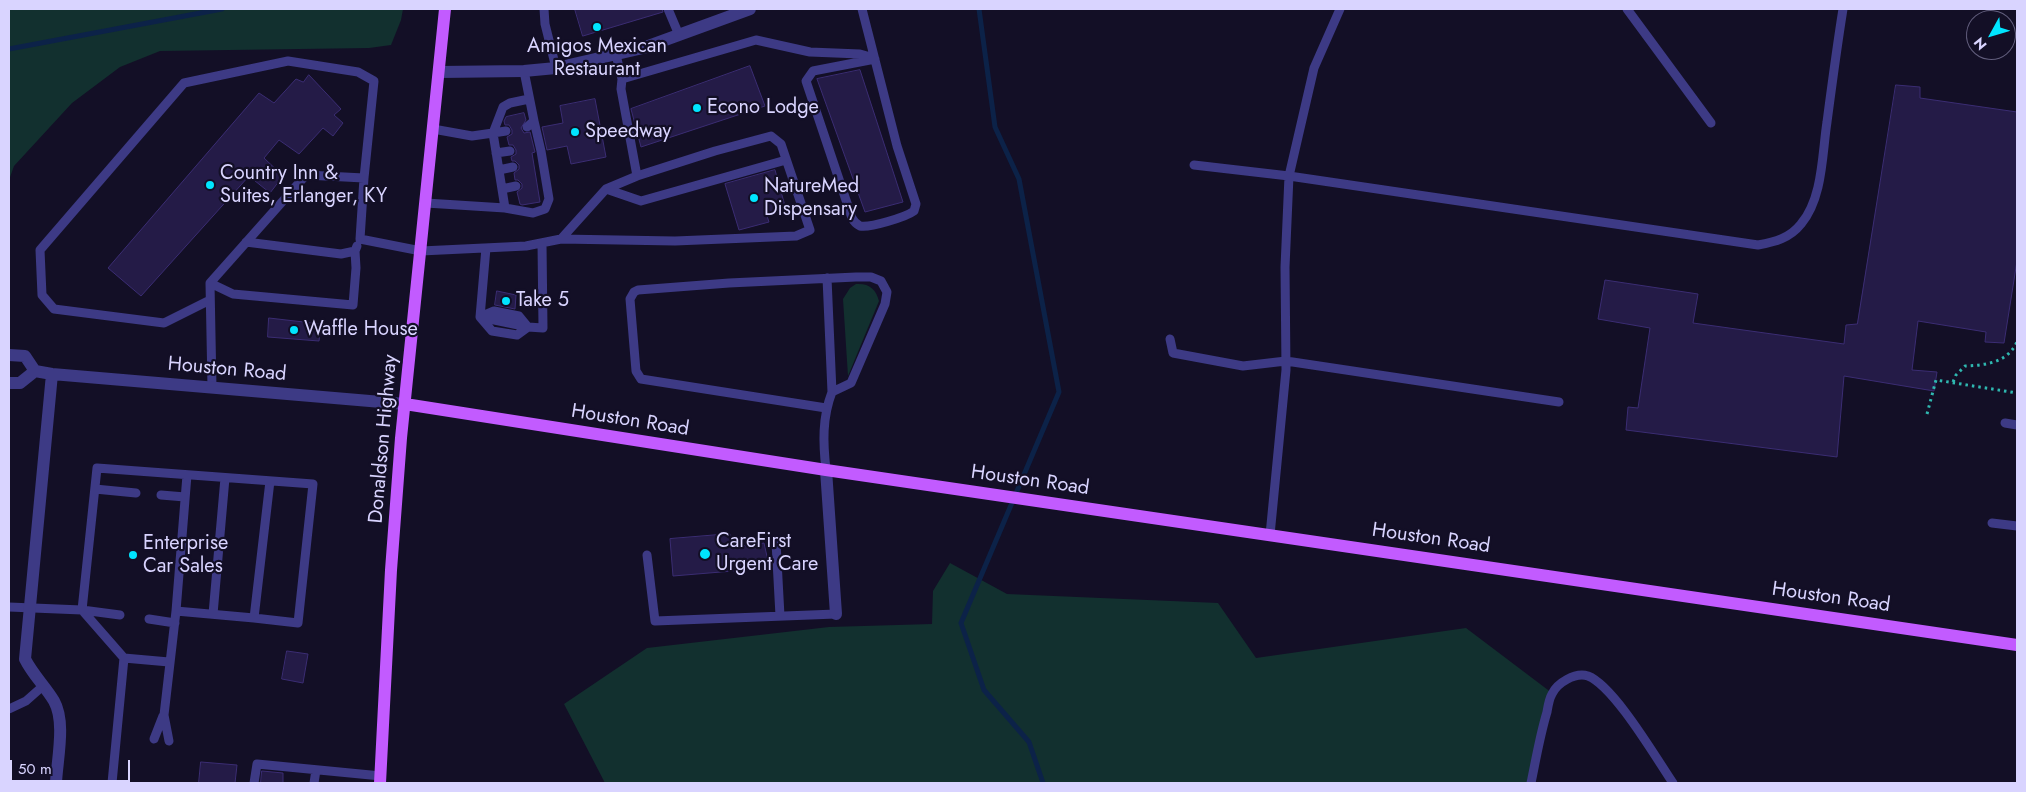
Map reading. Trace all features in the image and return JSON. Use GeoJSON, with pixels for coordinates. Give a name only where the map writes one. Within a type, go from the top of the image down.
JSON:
{"type":"FeatureCollection","features":[{"type":"Feature","properties":{"kind":"main road","name":"Donaldson Highway"},"geometry":{"type":"LineString","coordinates":[[381,780],[391,570],[405,404],[445,9]]}},
{"type":"Feature","properties":{"kind":"main road","name":"Houston Road"},"geometry":{"type":"LineString","coordinates":[[405,404],[826,470],[2017,645]]}},
{"type":"Feature","properties":{"kind":"street"},"geometry":{"type":"LineString","coordinates":[[440,72],[524,71],[556,68],[616,55],[679,35],[750,9]]}},
{"type":"Feature","properties":{"kind":"street"},"geometry":{"type":"LineString","coordinates":[[9,354],[25,356],[35,371],[20,384],[9,383]]}},
{"type":"Feature","properties":{"kind":"street","name":"Houston Road"},"geometry":{"type":"LineString","coordinates":[[35,371],[405,404]]}},
{"type":"Feature","properties":{"kind":"street"},"geometry":{"type":"LineString","coordinates":[[52,374],[25,659],[31,672],[44,686],[55,703],[60,721],[56,783]]}},
{"type":"Feature","properties":{"kind":"street"},"geometry":{"type":"LineString","coordinates":[[826,470],[836,614]]}},
{"type":"Feature","properties":{"kind":"lane"},"geometry":{"type":"LineString","coordinates":[[544,9],[545,24],[556,68]]}},
{"type":"Feature","properties":{"kind":"lane"},"geometry":{"type":"LineString","coordinates":[[668,9],[679,35]]}},
{"type":"Feature","properties":{"kind":"lane"},"geometry":{"type":"LineString","coordinates":[[862,9],[876,59],[898,146],[916,204],[914,211],[907,216],[863,226],[854,222],[852,218],[806,81],[813,71],[876,59]]}},
{"type":"Feature","properties":{"kind":"lane"},"geometry":{"type":"LineString","coordinates":[[1270,535],[1286,361],[1285,267],[1289,176],[1314,68],[1340,9]]}},
{"type":"Feature","properties":{"kind":"lane"},"geometry":{"type":"LineString","coordinates":[[1627,9],[1711,123]]}},
{"type":"Feature","properties":{"kind":"lane"},"geometry":{"type":"LineString","coordinates":[[1194,165],[1289,176],[1758,245],[1771,243],[1793,232],[1802,223],[1814,202],[1843,9]]}},
{"type":"Feature","properties":{"kind":"lane"},"geometry":{"type":"LineString","coordinates":[[622,79],[756,40],[810,52],[860,54],[876,59]]}},
{"type":"Feature","properties":{"kind":"lane"},"geometry":{"type":"LineString","coordinates":[[616,55],[622,79],[621,88],[636,176]]}},
{"type":"Feature","properties":{"kind":"lane"},"geometry":{"type":"LineString","coordinates":[[210,283],[233,294],[353,306],[356,268],[355,251],[360,239],[374,81],[358,72],[288,62],[184,83],[40,250],[42,295],[54,309],[164,323],[210,300]]}},
{"type":"Feature","properties":{"kind":"lane"},"geometry":{"type":"LineString","coordinates":[[426,202],[505,208],[533,213],[545,208],[549,199],[542,181],[530,124],[529,100],[524,71]]}},
{"type":"Feature","properties":{"kind":"lane"},"geometry":{"type":"LineString","coordinates":[[505,208],[493,133],[503,108],[510,103],[529,100]]}},
{"type":"Feature","properties":{"kind":"lane"},"geometry":{"type":"LineString","coordinates":[[433,129],[472,136],[506,131]]}},
{"type":"Feature","properties":{"kind":"lane"},"geometry":{"type":"LineString","coordinates":[[360,239],[421,251],[526,246],[561,238],[674,241],[796,236],[810,230],[780,144],[771,136],[715,151],[636,176],[606,189],[561,238]]}},
{"type":"Feature","properties":{"kind":"lane"},"geometry":{"type":"LineString","coordinates":[[496,153],[510,151]]}},
{"type":"Feature","properties":{"kind":"lane"},"geometry":{"type":"LineString","coordinates":[[606,189],[641,201],[786,160]]}},
{"type":"Feature","properties":{"kind":"lane"},"geometry":{"type":"LineString","coordinates":[[499,170],[513,168]]}},
{"type":"Feature","properties":{"kind":"lane"},"geometry":{"type":"LineString","coordinates":[[212,388],[210,283],[306,175],[364,178]]}},
{"type":"Feature","properties":{"kind":"lane"},"geometry":{"type":"LineString","coordinates":[[502,189],[516,186]]}},
{"type":"Feature","properties":{"kind":"lane"},"geometry":{"type":"LineString","coordinates":[[246,242],[341,254],[355,251]]}},
{"type":"Feature","properties":{"kind":"lane"},"geometry":{"type":"LineString","coordinates":[[486,248],[480,317],[492,331],[517,335],[528,327],[543,328],[542,243]]}},
{"type":"Feature","properties":{"kind":"lane"},"geometry":{"type":"LineString","coordinates":[[826,408],[645,381],[637,374],[630,299],[634,292],[638,290],[667,287],[827,278],[872,277],[881,281],[887,292],[885,304],[851,382],[832,392]]}},
{"type":"Feature","properties":{"kind":"lane"},"geometry":{"type":"LineString","coordinates":[[826,470],[823,439],[826,408],[832,392],[827,278]]}},
{"type":"Feature","properties":{"kind":"lane"},"geometry":{"type":"LineString","coordinates":[[480,317],[494,311],[519,316],[528,327]]}},
{"type":"Feature","properties":{"kind":"lane"},"geometry":{"type":"LineString","coordinates":[[1170,339],[1173,353],[1244,366],[1286,361],[1559,402]]}},
{"type":"Feature","properties":{"kind":"lane"},"geometry":{"type":"LineString","coordinates":[[2005,423],[2017,425]]}},
{"type":"Feature","properties":{"kind":"lane"},"geometry":{"type":"LineString","coordinates":[[169,662],[124,658],[82,610],[97,468],[313,484],[298,623],[176,611]]}},
{"type":"Feature","properties":{"kind":"lane"},"geometry":{"type":"LineString","coordinates":[[169,741],[164,715],[175,623],[187,475]]}},
{"type":"Feature","properties":{"kind":"lane"},"geometry":{"type":"LineString","coordinates":[[213,614],[225,478]]}},
{"type":"Feature","properties":{"kind":"lane"},"geometry":{"type":"LineString","coordinates":[[254,618],[270,481]]}},
{"type":"Feature","properties":{"kind":"lane"},"geometry":{"type":"LineString","coordinates":[[95,489],[136,493]]}},
{"type":"Feature","properties":{"kind":"lane"},"geometry":{"type":"LineString","coordinates":[[161,495],[185,497]]}},
{"type":"Feature","properties":{"kind":"lane"},"geometry":{"type":"LineString","coordinates":[[1992,522],[2017,526]]}},
{"type":"Feature","properties":{"kind":"lane"},"geometry":{"type":"LineString","coordinates":[[776,542],[780,616]]}},
{"type":"Feature","properties":{"kind":"lane"},"geometry":{"type":"LineString","coordinates":[[647,555],[655,621],[836,614]]}},
{"type":"Feature","properties":{"kind":"lane"},"geometry":{"type":"LineString","coordinates":[[9,607],[82,610],[120,615]]}},
{"type":"Feature","properties":{"kind":"lane"},"geometry":{"type":"LineString","coordinates":[[149,619],[175,623]]}},
{"type":"Feature","properties":{"kind":"lane"},"geometry":{"type":"LineString","coordinates":[[112,783],[124,658]]}},
{"type":"Feature","properties":{"kind":"lane"},"geometry":{"type":"LineString","coordinates":[[1531,783],[1552,693],[1561,683],[1575,676],[1587,676],[1601,685],[1622,709],[1673,783]]}},
{"type":"Feature","properties":{"kind":"lane"},"geometry":{"type":"LineString","coordinates":[[9,709],[26,701],[44,686]]}},
{"type":"Feature","properties":{"kind":"lane"},"geometry":{"type":"LineString","coordinates":[[154,739],[164,715]]}},
{"type":"Feature","properties":{"kind":"lane"},"geometry":{"type":"LineString","coordinates":[[254,783],[257,764],[316,770],[381,780]]}},
{"type":"Feature","properties":{"kind":"lane"},"geometry":{"type":"LineString","coordinates":[[314,783],[316,770]]}},
{"type":"Feature","properties":{"kind":"path"},"geometry":{"type":"LineString","coordinates":[[1953,382],[1956,375],[1965,366],[1998,362],[2014,348],[2017,342]]}},
{"type":"Feature","properties":{"kind":"path"},"geometry":{"type":"LineString","coordinates":[[1926,414],[1936,380],[2017,393]]}},
{"type":"Feature","properties":{"kind":"green space"},"geometry":{"type":"Polygon","coordinates":[[[9,9],[403,9],[401,20],[391,45],[369,48],[160,51],[120,67],[72,103],[14,166],[9,180],[9,9]]]}},
{"type":"Feature","properties":{"kind":"green space"},"geometry":{"type":"Polygon","coordinates":[[[856,284],[871,288],[876,293],[879,301],[848,376],[843,299],[850,288],[856,284]]]}},
{"type":"Feature","properties":{"kind":"green space"},"geometry":{"type":"Polygon","coordinates":[[[950,563],[1007,594],[1218,603],[1256,658],[1466,628],[1552,693],[1531,783],[605,783],[564,704],[647,648],[829,627],[932,624],[933,591],[950,563]]]}},
{"type":"Feature","properties":{"kind":"building","name":"Amigos Mexican Restaurant"},"geometry":{"type":"Polygon","coordinates":[[[575,9],[662,9],[663,12],[583,36],[575,9]]]}},
{"type":"Feature","properties":{"kind":"building","name":"Econo Lodge"},"geometry":{"type":"Polygon","coordinates":[[[750,66],[765,106],[641,147],[631,109],[750,66]]]}},
{"type":"Feature","properties":{"kind":"building"},"geometry":{"type":"Polygon","coordinates":[[[860,70],[903,202],[865,212],[817,79],[860,70]]]}},
{"type":"Feature","properties":{"kind":"building","name":"Country Inn & Suites, Erlanger, KY"},"geometry":{"type":"Polygon","coordinates":[[[309,75],[341,109],[334,115],[343,123],[333,136],[323,128],[299,154],[279,140],[264,158],[283,176],[270,193],[249,176],[141,296],[108,268],[259,93],[274,103],[296,79],[303,82],[309,75]]]}},
{"type":"Feature","properties":{"kind":"building"},"geometry":{"type":"Polygon","coordinates":[[[1896,85],[1920,87],[1920,98],[2017,112],[2017,261],[2004,343],[1985,342],[1986,332],[1918,321],[1912,370],[1937,372],[1934,391],[1844,376],[1837,457],[1626,430],[1628,407],[1638,408],[1650,328],[1598,319],[1605,280],[1698,294],[1693,323],[1844,344],[1846,325],[1857,324],[1896,85]]]}},
{"type":"Feature","properties":{"kind":"building"},"geometry":{"type":"Polygon","coordinates":[[[595,99],[606,157],[571,164],[567,146],[547,150],[542,127],[563,123],[560,106],[595,99]]]}},
{"type":"Feature","properties":{"kind":"building"},"geometry":{"type":"Polygon","coordinates":[[[524,113],[526,120],[521,128],[524,133],[530,132],[535,152],[532,153],[540,202],[522,205],[520,204],[517,192],[522,188],[522,184],[515,180],[514,173],[519,169],[519,165],[512,161],[511,157],[516,154],[516,150],[513,145],[509,145],[507,137],[512,134],[512,130],[509,125],[505,125],[504,121],[506,117],[524,113]]]}},
{"type":"Feature","properties":{"kind":"building"},"geometry":{"type":"Polygon","coordinates":[[[775,170],[785,206],[766,213],[769,222],[739,230],[725,184],[775,170]]]}},
{"type":"Feature","properties":{"kind":"building"},"geometry":{"type":"Polygon","coordinates":[[[497,291],[516,295],[515,309],[495,305],[497,291]]]}},
{"type":"Feature","properties":{"kind":"building","name":"Waffle House"},"geometry":{"type":"Polygon","coordinates":[[[269,318],[321,324],[319,341],[268,337],[269,318]]]}},
{"type":"Feature","properties":{"kind":"building"},"geometry":{"type":"Polygon","coordinates":[[[730,534],[734,542],[746,546],[764,543],[768,561],[745,561],[745,570],[673,576],[670,539],[730,534]]]}},
{"type":"Feature","properties":{"kind":"building"},"geometry":{"type":"Polygon","coordinates":[[[287,651],[308,654],[303,683],[282,679],[287,651]]]}},
{"type":"Feature","properties":{"kind":"building"},"geometry":{"type":"Polygon","coordinates":[[[201,762],[237,765],[235,783],[199,783],[201,762]]]}},
{"type":"Feature","properties":{"kind":"building"},"geometry":{"type":"Polygon","coordinates":[[[262,771],[283,773],[283,783],[261,783],[262,771]]]}},
{"type":"Feature","properties":{"kind":"waterway"},"geometry":{"type":"LineString","coordinates":[[9,49],[222,9]]}},
{"type":"Feature","properties":{"kind":"waterway"},"geometry":{"type":"LineString","coordinates":[[979,9],[995,127],[1019,179],[1059,392],[961,623],[984,690],[1029,742],[1043,783]]}},
{"type":"Feature","properties":{"kind":"place","name":"Amigos Mexican Restaurant"},"geometry":{"type":"Point","coordinates":[597,27]}},
{"type":"Feature","properties":{"kind":"place","name":"Econo Lodge"},"geometry":{"type":"Point","coordinates":[697,108]}},
{"type":"Feature","properties":{"kind":"place","name":"Speedway"},"geometry":{"type":"Point","coordinates":[575,132]}},
{"type":"Feature","properties":{"kind":"place","name":"Country Inn & Suites, Erlanger, KY"},"geometry":{"type":"Point","coordinates":[210,185]}},
{"type":"Feature","properties":{"kind":"place","name":"NatureMed Dispensary"},"geometry":{"type":"Point","coordinates":[754,198]}},
{"type":"Feature","properties":{"kind":"place","name":"Take 5"},"geometry":{"type":"Point","coordinates":[506,301]}},
{"type":"Feature","properties":{"kind":"place","name":"Waffle House"},"geometry":{"type":"Point","coordinates":[294,330]}},
{"type":"Feature","properties":{"kind":"place","name":"CareFirst Urgent Care"},"geometry":{"type":"Point","coordinates":[705,554]}},
{"type":"Feature","properties":{"kind":"place","name":"Enterprise Car Sales"},"geometry":{"type":"Point","coordinates":[133,555]}}]}
